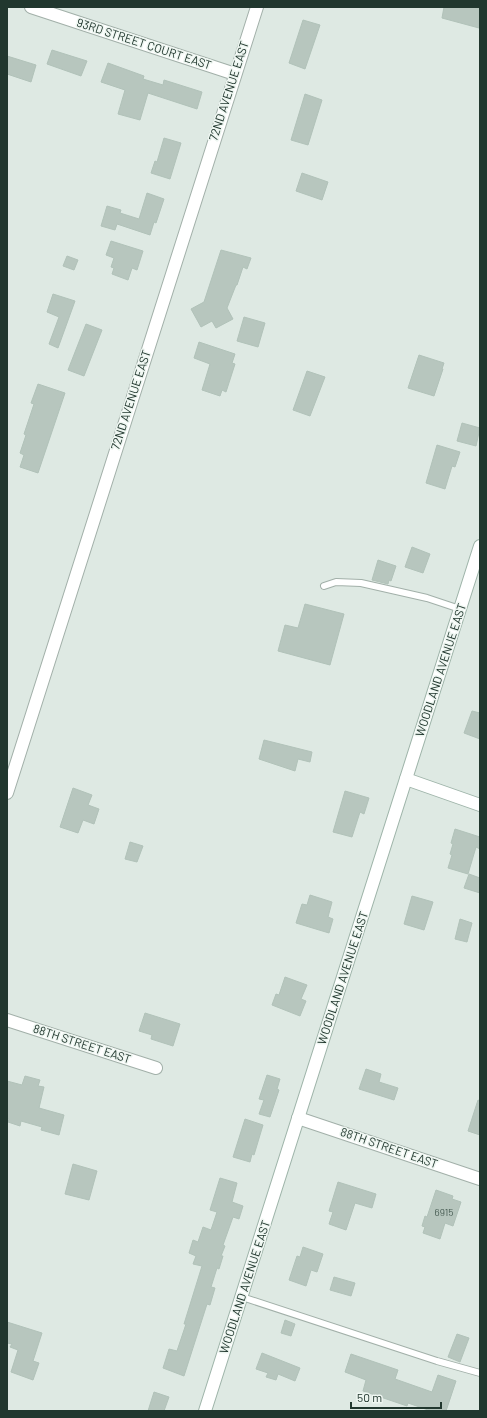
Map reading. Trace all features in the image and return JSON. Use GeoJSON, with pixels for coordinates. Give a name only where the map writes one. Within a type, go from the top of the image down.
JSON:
{"type":"FeatureCollection","features":[{"type":"Feature","properties":{"kind":"street","name":"93RD STREET COURT EAST"},"geometry":{"type":"LineString","coordinates":[[31,7],[234,74]]}},
{"type":"Feature","properties":{"kind":"street","name":"72ND AVENUE EAST"},"geometry":{"type":"LineString","coordinates":[[7,793],[256,7]]}},
{"type":"Feature","properties":{"kind":"street","name":"WOODLAND AVENUE EAST"},"geometry":{"type":"LineString","coordinates":[[205,1411],[480,546]]}},
{"type":"Feature","properties":{"kind":"street"},"geometry":{"type":"LineString","coordinates":[[406,779],[480,805]]}},
{"type":"Feature","properties":{"kind":"street","name":"88TH STREET EAST"},"geometry":{"type":"LineString","coordinates":[[7,1020],[156,1068]]}},
{"type":"Feature","properties":{"kind":"street","name":"88TH STREET EAST"},"geometry":{"type":"LineString","coordinates":[[298,1118],[480,1179]]}},
{"type":"Feature","properties":{"kind":"lane"},"geometry":{"type":"LineString","coordinates":[[324,586],[336,582],[362,583],[427,598],[460,609]]}},
{"type":"Feature","properties":{"kind":"lane"},"geometry":{"type":"LineString","coordinates":[[242,1297],[437,1361],[480,1373]]}},
{"type":"Feature","properties":{"kind":"building"},"geometry":{"type":"Polygon","coordinates":[[[444,7],[473,7],[480,9],[479,28],[442,18],[444,7]]]}},
{"type":"Feature","properties":{"kind":"building"},"geometry":{"type":"Polygon","coordinates":[[[303,20],[320,25],[305,69],[289,63],[303,20]]]}},
{"type":"Feature","properties":{"kind":"building"},"geometry":{"type":"Polygon","coordinates":[[[52,50],[87,61],[81,76],[47,64],[52,50]]]}},
{"type":"Feature","properties":{"kind":"building"},"geometry":{"type":"Polygon","coordinates":[[[7,56],[36,65],[31,82],[7,74],[7,56]]]}},
{"type":"Feature","properties":{"kind":"building"},"geometry":{"type":"Polygon","coordinates":[[[108,63],[144,76],[143,79],[163,85],[164,80],[202,92],[197,109],[148,93],[140,120],[118,114],[125,90],[101,82],[108,63]]]}},
{"type":"Feature","properties":{"kind":"building"},"geometry":{"type":"Polygon","coordinates":[[[305,94],[322,100],[308,145],[291,140],[305,94]]]}},
{"type":"Feature","properties":{"kind":"building"},"geometry":{"type":"Polygon","coordinates":[[[164,138],[181,143],[170,179],[151,173],[155,161],[157,162],[164,138]]]}},
{"type":"Feature","properties":{"kind":"building"},"geometry":{"type":"Polygon","coordinates":[[[302,173],[328,182],[322,200],[296,191],[302,173]]]}},
{"type":"Feature","properties":{"kind":"building"},"geometry":{"type":"Polygon","coordinates":[[[147,193],[164,199],[156,223],[154,222],[150,235],[117,224],[115,230],[101,226],[107,206],[121,210],[120,213],[139,219],[147,193]]]}},
{"type":"Feature","properties":{"kind":"building"},"geometry":{"type":"Polygon","coordinates":[[[111,241],[143,251],[137,270],[132,268],[128,280],[112,274],[114,268],[111,267],[114,258],[106,255],[111,241]]]}},
{"type":"Feature","properties":{"kind":"building"},"geometry":{"type":"Polygon","coordinates":[[[221,250],[251,258],[247,269],[243,267],[227,308],[233,319],[216,328],[212,321],[201,327],[191,309],[204,302],[221,250]]]}},
{"type":"Feature","properties":{"kind":"building"},"geometry":{"type":"Polygon","coordinates":[[[67,256],[78,260],[74,270],[63,266],[67,256]]]}},
{"type":"Feature","properties":{"kind":"building"},"geometry":{"type":"Polygon","coordinates":[[[53,294],[75,301],[58,348],[49,344],[59,317],[47,312],[53,294]]]}},
{"type":"Feature","properties":{"kind":"building"},"geometry":{"type":"Polygon","coordinates":[[[244,317],[265,323],[258,347],[237,341],[244,317]]]}},
{"type":"Feature","properties":{"kind":"building"},"geometry":{"type":"Polygon","coordinates":[[[86,324],[102,330],[84,376],[68,370],[86,324]]]}},
{"type":"Feature","properties":{"kind":"building"},"geometry":{"type":"Polygon","coordinates":[[[199,342],[235,354],[232,363],[235,364],[226,392],[222,390],[220,396],[202,390],[210,364],[194,358],[199,342]]]}},
{"type":"Feature","properties":{"kind":"building"},"geometry":{"type":"Polygon","coordinates":[[[419,355],[444,363],[434,396],[408,388],[419,355]]]}},
{"type":"Feature","properties":{"kind":"building"},"geometry":{"type":"Polygon","coordinates":[[[307,371],[325,377],[310,416],[293,410],[307,371]]]}},
{"type":"Feature","properties":{"kind":"building"},"geometry":{"type":"Polygon","coordinates":[[[38,384],[65,393],[38,473],[20,467],[24,455],[20,453],[26,435],[24,434],[34,404],[31,403],[38,384]]]}},
{"type":"Feature","properties":{"kind":"building"},"geometry":{"type":"Polygon","coordinates":[[[462,423],[480,428],[476,446],[457,441],[462,423]]]}},
{"type":"Feature","properties":{"kind":"building"},"geometry":{"type":"Polygon","coordinates":[[[437,445],[460,452],[455,467],[452,466],[445,489],[426,483],[437,445]]]}},
{"type":"Feature","properties":{"kind":"building"},"geometry":{"type":"Polygon","coordinates":[[[412,547],[430,554],[423,573],[405,567],[412,547]]]}},
{"type":"Feature","properties":{"kind":"building"},"geometry":{"type":"Polygon","coordinates":[[[378,560],[396,566],[391,581],[389,580],[388,584],[372,580],[378,560]]]}},
{"type":"Feature","properties":{"kind":"building"},"geometry":{"type":"Polygon","coordinates":[[[305,604],[344,614],[330,665],[278,651],[285,625],[298,628],[305,604]]]}},
{"type":"Feature","properties":{"kind":"building"},"geometry":{"type":"Polygon","coordinates":[[[472,711],[480,713],[480,739],[464,733],[472,711]]]}},
{"type":"Feature","properties":{"kind":"building"},"geometry":{"type":"Polygon","coordinates":[[[264,740],[312,752],[310,762],[298,759],[295,771],[259,759],[264,740]]]}},
{"type":"Feature","properties":{"kind":"building"},"geometry":{"type":"Polygon","coordinates":[[[73,788],[92,795],[88,805],[99,809],[94,824],[83,820],[78,833],[60,827],[73,788]]]}},
{"type":"Feature","properties":{"kind":"building"},"geometry":{"type":"Polygon","coordinates":[[[345,791],[369,798],[364,814],[360,812],[352,837],[333,832],[345,791]]]}},
{"type":"Feature","properties":{"kind":"building"},"geometry":{"type":"Polygon","coordinates":[[[455,829],[480,837],[480,849],[476,847],[468,874],[448,868],[452,855],[450,854],[453,844],[451,843],[455,829]]]}},
{"type":"Feature","properties":{"kind":"building"},"geometry":{"type":"Polygon","coordinates":[[[130,842],[143,846],[137,862],[125,859],[130,842]]]}},
{"type":"Feature","properties":{"kind":"building"},"geometry":{"type":"Polygon","coordinates":[[[469,874],[480,878],[480,893],[464,888],[469,874]]]}},
{"type":"Feature","properties":{"kind":"building"},"geometry":{"type":"Polygon","coordinates":[[[310,895],[332,902],[328,917],[333,919],[329,933],[296,923],[302,904],[307,905],[310,895]]]}},
{"type":"Feature","properties":{"kind":"building"},"geometry":{"type":"Polygon","coordinates":[[[412,896],[433,902],[424,930],[404,924],[412,896]]]}},
{"type":"Feature","properties":{"kind":"building"},"geometry":{"type":"Polygon","coordinates":[[[460,919],[472,923],[467,942],[455,939],[460,919]]]}},
{"type":"Feature","properties":{"kind":"building"},"geometry":{"type":"Polygon","coordinates":[[[285,977],[307,985],[301,999],[306,1001],[300,1016],[272,1005],[276,994],[279,995],[285,977]]]}},
{"type":"Feature","properties":{"kind":"building"},"geometry":{"type":"Polygon","coordinates":[[[145,1013],[180,1024],[173,1046],[151,1039],[152,1035],[139,1031],[145,1013]]]}},
{"type":"Feature","properties":{"kind":"building"},"geometry":{"type":"Polygon","coordinates":[[[366,1069],[381,1074],[379,1082],[398,1088],[394,1100],[359,1089],[366,1069]]]}},
{"type":"Feature","properties":{"kind":"building"},"geometry":{"type":"Polygon","coordinates":[[[267,1075],[280,1079],[277,1089],[279,1090],[270,1117],[259,1114],[264,1100],[259,1099],[267,1075]]]}},
{"type":"Feature","properties":{"kind":"building"},"geometry":{"type":"Polygon","coordinates":[[[25,1076],[40,1080],[38,1086],[44,1087],[39,1108],[64,1115],[59,1135],[41,1130],[42,1127],[21,1121],[20,1126],[8,1122],[7,1081],[22,1085],[25,1076]]]}},
{"type":"Feature","properties":{"kind":"building"},"geometry":{"type":"Polygon","coordinates":[[[478,1100],[480,1101],[480,1135],[468,1131],[478,1100]]]}},
{"type":"Feature","properties":{"kind":"building"},"geometry":{"type":"Polygon","coordinates":[[[245,1119],[263,1125],[254,1155],[252,1154],[250,1162],[233,1157],[245,1119]]]}},
{"type":"Feature","properties":{"kind":"building"},"geometry":{"type":"Polygon","coordinates":[[[73,1164],[97,1171],[89,1200],[65,1194],[73,1164]]]}},
{"type":"Feature","properties":{"kind":"building"},"geometry":{"type":"Polygon","coordinates":[[[220,1178],[237,1183],[232,1202],[243,1206],[239,1219],[233,1217],[223,1245],[225,1246],[221,1256],[223,1256],[219,1269],[217,1268],[211,1287],[215,1288],[210,1305],[207,1304],[184,1376],[163,1368],[169,1349],[177,1351],[186,1324],[184,1324],[202,1266],[193,1264],[196,1256],[189,1253],[193,1240],[198,1242],[203,1227],[211,1230],[217,1212],[210,1210],[220,1178]]]}},
{"type":"Feature","properties":{"kind":"building"},"geometry":{"type":"Polygon","coordinates":[[[338,1182],[376,1194],[372,1208],[355,1203],[346,1230],[329,1224],[333,1212],[329,1211],[338,1182]]]}},
{"type":"Feature","properties":{"kind":"building"},"geometry":{"type":"Polygon","coordinates":[[[436,1190],[453,1196],[452,1199],[461,1202],[453,1226],[445,1223],[440,1239],[423,1233],[425,1227],[422,1226],[425,1216],[427,1217],[436,1190]]]}},
{"type":"Feature","properties":{"kind":"building"},"geometry":{"type":"Polygon","coordinates":[[[303,1247],[323,1254],[317,1272],[311,1270],[306,1286],[289,1280],[297,1256],[300,1257],[303,1247]]]}},
{"type":"Feature","properties":{"kind":"building"},"geometry":{"type":"Polygon","coordinates":[[[334,1277],[355,1283],[351,1296],[330,1290],[334,1277]]]}},
{"type":"Feature","properties":{"kind":"building"},"geometry":{"type":"Polygon","coordinates":[[[285,1320],[295,1324],[291,1336],[281,1333],[285,1320]]]}},
{"type":"Feature","properties":{"kind":"building"},"geometry":{"type":"Polygon","coordinates":[[[7,1322],[42,1333],[33,1361],[39,1363],[33,1380],[11,1372],[18,1350],[10,1347],[12,1344],[7,1343],[7,1322]]]}},
{"type":"Feature","properties":{"kind":"building"},"geometry":{"type":"Polygon","coordinates":[[[457,1334],[469,1338],[460,1362],[448,1357],[457,1334]]]}},
{"type":"Feature","properties":{"kind":"building"},"geometry":{"type":"Polygon","coordinates":[[[262,1353],[300,1368],[295,1381],[278,1374],[276,1380],[266,1377],[268,1373],[256,1369],[262,1353]]]}},
{"type":"Feature","properties":{"kind":"building"},"geometry":{"type":"Polygon","coordinates":[[[351,1354],[398,1370],[395,1379],[432,1392],[438,1375],[456,1381],[446,1411],[431,1411],[408,1403],[407,1406],[363,1391],[366,1380],[345,1372],[351,1354]]]}},
{"type":"Feature","properties":{"kind":"building"},"geometry":{"type":"Polygon","coordinates":[[[154,1392],[169,1397],[164,1411],[148,1411],[154,1392]]]}}]}
